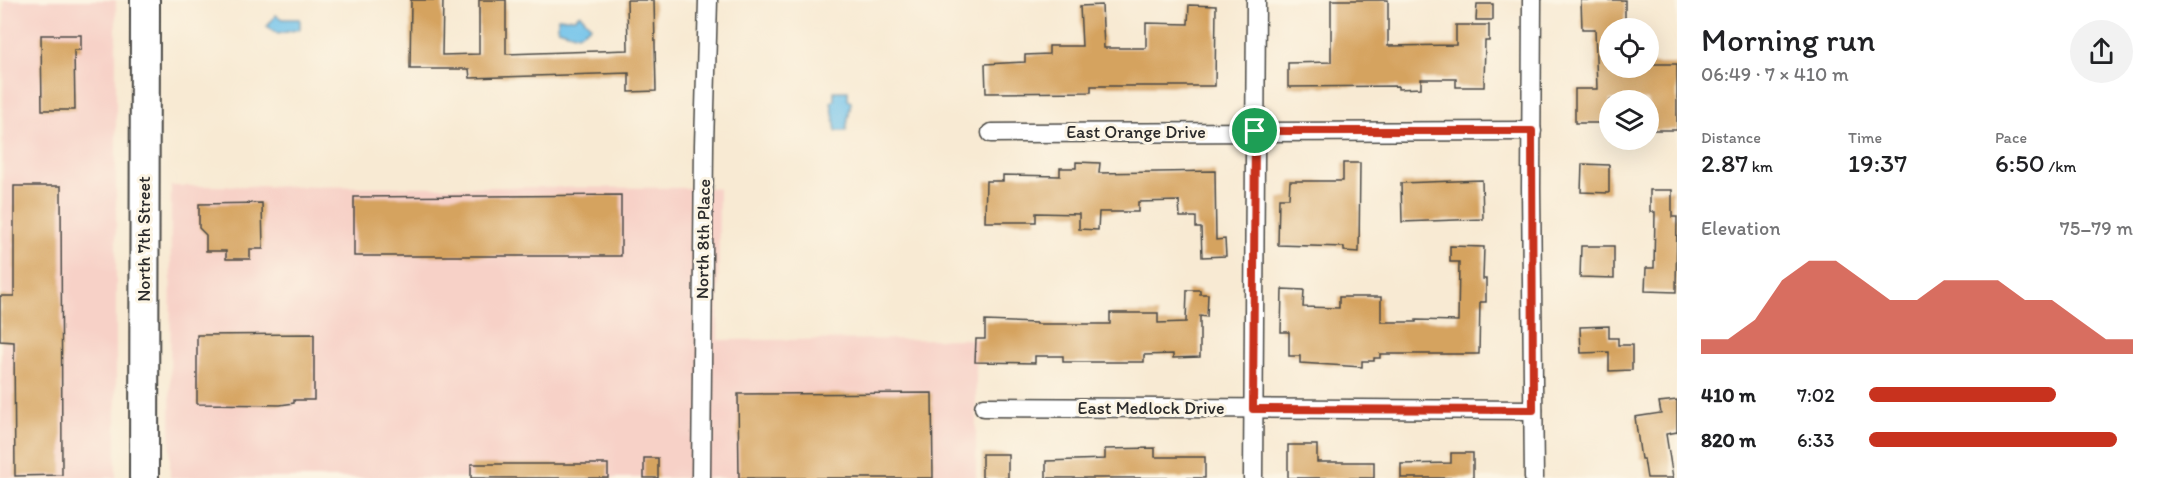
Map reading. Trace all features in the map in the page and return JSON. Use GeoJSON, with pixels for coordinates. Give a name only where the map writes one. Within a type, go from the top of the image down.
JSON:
{"type":"FeatureCollection","features":[{"type":"Feature","properties":{"kind":"main road","name":"North 7th Street"},"geometry":{"type":"LineString","coordinates":[[144,478],[145,0]]}},
{"type":"Feature","properties":{"kind":"street","name":"North 8th Place"},"geometry":{"type":"LineString","coordinates":[[701,478],[704,145],[708,0]]}},
{"type":"Feature","properties":{"kind":"street"},"geometry":{"type":"LineString","coordinates":[[1253,478],[1256,0]]}},
{"type":"Feature","properties":{"kind":"street"},"geometry":{"type":"LineString","coordinates":[[1532,0],[1534,478]]}},
{"type":"Feature","properties":{"kind":"street","name":"East Orange Drive"},"geometry":{"type":"LineString","coordinates":[[992,133],[1532,131]]}},
{"type":"Feature","properties":{"kind":"street","name":"East Medlock Drive"},"geometry":{"type":"LineString","coordinates":[[984,407],[1533,410]]}},
{"type":"Feature","properties":{"kind":"shaded area"},"geometry":{"type":"Polygon","coordinates":[[[4,0],[116,0],[116,478],[0,478],[4,0]]]}},
{"type":"Feature","properties":{"kind":"shaded area"},"geometry":{"type":"Polygon","coordinates":[[[171,186],[719,188],[718,340],[976,339],[976,478],[170,478],[171,186]]]}},
{"type":"Feature","properties":{"kind":"water"},"geometry":{"type":"Polygon","coordinates":[[[580,14],[591,26],[578,35],[558,29],[558,18],[575,18],[580,14]]]}},
{"type":"Feature","properties":{"kind":"water"},"geometry":{"type":"Polygon","coordinates":[[[276,15],[282,19],[300,19],[300,29],[278,34],[267,26],[276,15]]]}},
{"type":"Feature","properties":{"kind":"water"},"geometry":{"type":"Polygon","coordinates":[[[834,91],[848,91],[848,100],[851,102],[846,131],[836,131],[831,102],[834,100],[834,91]]]}},
{"type":"Feature","properties":{"kind":"building"},"geometry":{"type":"Polygon","coordinates":[[[411,0],[443,0],[442,55],[479,54],[479,0],[506,0],[506,54],[628,50],[627,0],[654,0],[656,91],[629,92],[629,73],[470,78],[469,69],[410,69],[411,0]]]}},
{"type":"Feature","properties":{"kind":"building"},"geometry":{"type":"Polygon","coordinates":[[[1331,0],[1388,0],[1388,46],[1456,45],[1456,25],[1489,25],[1489,41],[1485,41],[1484,87],[1456,87],[1456,79],[1421,79],[1421,88],[1398,89],[1398,86],[1288,87],[1288,63],[1331,62],[1331,0]]]}},
{"type":"Feature","properties":{"kind":"building"},"geometry":{"type":"Polygon","coordinates":[[[1581,0],[1625,0],[1625,18],[1599,18],[1599,78],[1659,78],[1659,64],[1677,64],[1677,130],[1659,130],[1659,90],[1599,90],[1599,123],[1575,123],[1575,89],[1597,89],[1595,29],[1582,29],[1581,0]]]}},
{"type":"Feature","properties":{"kind":"building"},"geometry":{"type":"Polygon","coordinates":[[[1477,4],[1493,4],[1493,20],[1476,20],[1477,4]]]}},
{"type":"Feature","properties":{"kind":"building"},"geometry":{"type":"Polygon","coordinates":[[[1102,5],[1104,48],[1146,48],[1146,23],[1188,24],[1189,5],[1216,6],[1215,86],[1091,86],[1091,92],[986,93],[985,64],[1025,62],[1025,55],[1049,54],[1049,46],[1082,46],[1080,6],[1102,5]]]}},
{"type":"Feature","properties":{"kind":"building"},"geometry":{"type":"Polygon","coordinates":[[[41,35],[81,35],[81,50],[74,50],[75,110],[42,110],[41,35]]]}},
{"type":"Feature","properties":{"kind":"building"},"geometry":{"type":"Polygon","coordinates":[[[1076,162],[1100,163],[1099,173],[1215,171],[1216,240],[1225,239],[1226,256],[1202,257],[1201,228],[1196,228],[1196,217],[1180,217],[1179,201],[1138,202],[1138,212],[1099,212],[1098,230],[1079,229],[1079,214],[1036,213],[1036,222],[985,222],[986,181],[1003,181],[1003,175],[1060,176],[1060,168],[1076,168],[1076,162]]]}},
{"type":"Feature","properties":{"kind":"building"},"geometry":{"type":"Polygon","coordinates":[[[1343,163],[1360,163],[1359,252],[1344,251],[1344,247],[1278,245],[1279,198],[1289,198],[1290,181],[1343,181],[1343,163]]]}},
{"type":"Feature","properties":{"kind":"building"},"geometry":{"type":"Polygon","coordinates":[[[1582,164],[1609,165],[1609,193],[1581,192],[1582,164]]]}},
{"type":"Feature","properties":{"kind":"building"},"geometry":{"type":"Polygon","coordinates":[[[1482,180],[1483,219],[1402,222],[1401,183],[1482,180]]]}},
{"type":"Feature","properties":{"kind":"building"},"geometry":{"type":"Polygon","coordinates":[[[14,186],[61,186],[62,475],[15,476],[14,342],[0,341],[0,296],[14,296],[14,186]]]}},
{"type":"Feature","properties":{"kind":"building"},"geometry":{"type":"Polygon","coordinates":[[[1650,190],[1672,190],[1672,217],[1677,217],[1676,292],[1645,291],[1646,268],[1654,268],[1655,212],[1650,212],[1650,190]]]}},
{"type":"Feature","properties":{"kind":"building"},"geometry":{"type":"Polygon","coordinates":[[[621,195],[621,256],[354,256],[354,197],[621,195]]]}},
{"type":"Feature","properties":{"kind":"building"},"geometry":{"type":"Polygon","coordinates":[[[262,203],[263,249],[250,249],[250,259],[226,259],[226,251],[206,251],[206,235],[199,228],[199,204],[262,203]]]}},
{"type":"Feature","properties":{"kind":"building"},"geometry":{"type":"Polygon","coordinates":[[[1450,246],[1484,247],[1483,279],[1486,279],[1486,302],[1480,302],[1479,354],[1380,354],[1380,358],[1374,358],[1374,361],[1362,361],[1362,367],[1300,363],[1300,356],[1289,356],[1289,332],[1281,332],[1282,289],[1304,290],[1303,307],[1339,308],[1339,297],[1381,297],[1381,322],[1458,321],[1459,262],[1450,262],[1450,246]]]}},
{"type":"Feature","properties":{"kind":"building"},"geometry":{"type":"Polygon","coordinates":[[[1581,246],[1614,246],[1614,278],[1580,277],[1581,246]]]}},
{"type":"Feature","properties":{"kind":"building"},"geometry":{"type":"Polygon","coordinates":[[[1187,290],[1200,290],[1200,294],[1208,294],[1207,317],[1200,316],[1200,357],[1173,358],[1173,354],[1144,355],[1144,362],[1063,362],[1063,356],[1035,356],[1035,363],[975,362],[976,339],[985,339],[985,321],[1110,324],[1110,313],[1158,313],[1158,323],[1186,322],[1187,290]]]}},
{"type":"Feature","properties":{"kind":"building"},"geometry":{"type":"Polygon","coordinates":[[[1609,326],[1609,338],[1618,338],[1618,345],[1632,345],[1632,370],[1609,371],[1609,352],[1581,353],[1580,327],[1609,326]]]}},
{"type":"Feature","properties":{"kind":"building"},"geometry":{"type":"Polygon","coordinates":[[[314,334],[314,400],[294,400],[294,403],[280,405],[197,404],[197,335],[314,334]]]}},
{"type":"Feature","properties":{"kind":"building"},"geometry":{"type":"Polygon","coordinates":[[[932,393],[933,478],[739,478],[738,394],[932,393]]]}},
{"type":"Feature","properties":{"kind":"building"},"geometry":{"type":"Polygon","coordinates":[[[1677,400],[1677,432],[1666,434],[1673,478],[1647,478],[1644,459],[1641,459],[1635,417],[1661,413],[1659,402],[1677,400]]]}},
{"type":"Feature","properties":{"kind":"building"},"geometry":{"type":"Polygon","coordinates":[[[1288,445],[1317,445],[1317,462],[1374,462],[1374,478],[1288,478],[1288,445]]]}},
{"type":"Feature","properties":{"kind":"building"},"geometry":{"type":"Polygon","coordinates":[[[1155,448],[1155,457],[1205,457],[1205,478],[1046,478],[1046,461],[1105,459],[1105,449],[1155,448]]]}},
{"type":"Feature","properties":{"kind":"building"},"geometry":{"type":"Polygon","coordinates":[[[1451,453],[1473,453],[1473,478],[1401,478],[1401,464],[1451,463],[1451,453]]]}},
{"type":"Feature","properties":{"kind":"building"},"geometry":{"type":"Polygon","coordinates":[[[982,454],[1008,454],[1008,478],[982,478],[982,454]]]}},
{"type":"Feature","properties":{"kind":"building"},"geometry":{"type":"Polygon","coordinates":[[[644,458],[658,458],[658,478],[644,478],[644,458]]]}},
{"type":"Feature","properties":{"kind":"building"},"geometry":{"type":"Polygon","coordinates":[[[471,464],[608,464],[608,478],[471,478],[471,464]]]}},
{"type":"Feature","properties":{"kind":"route"},"geometry":{"type":"LineString","coordinates":[[1255,131],[1532,131],[1533,410],[1253,409],[1255,131]]}}]}
